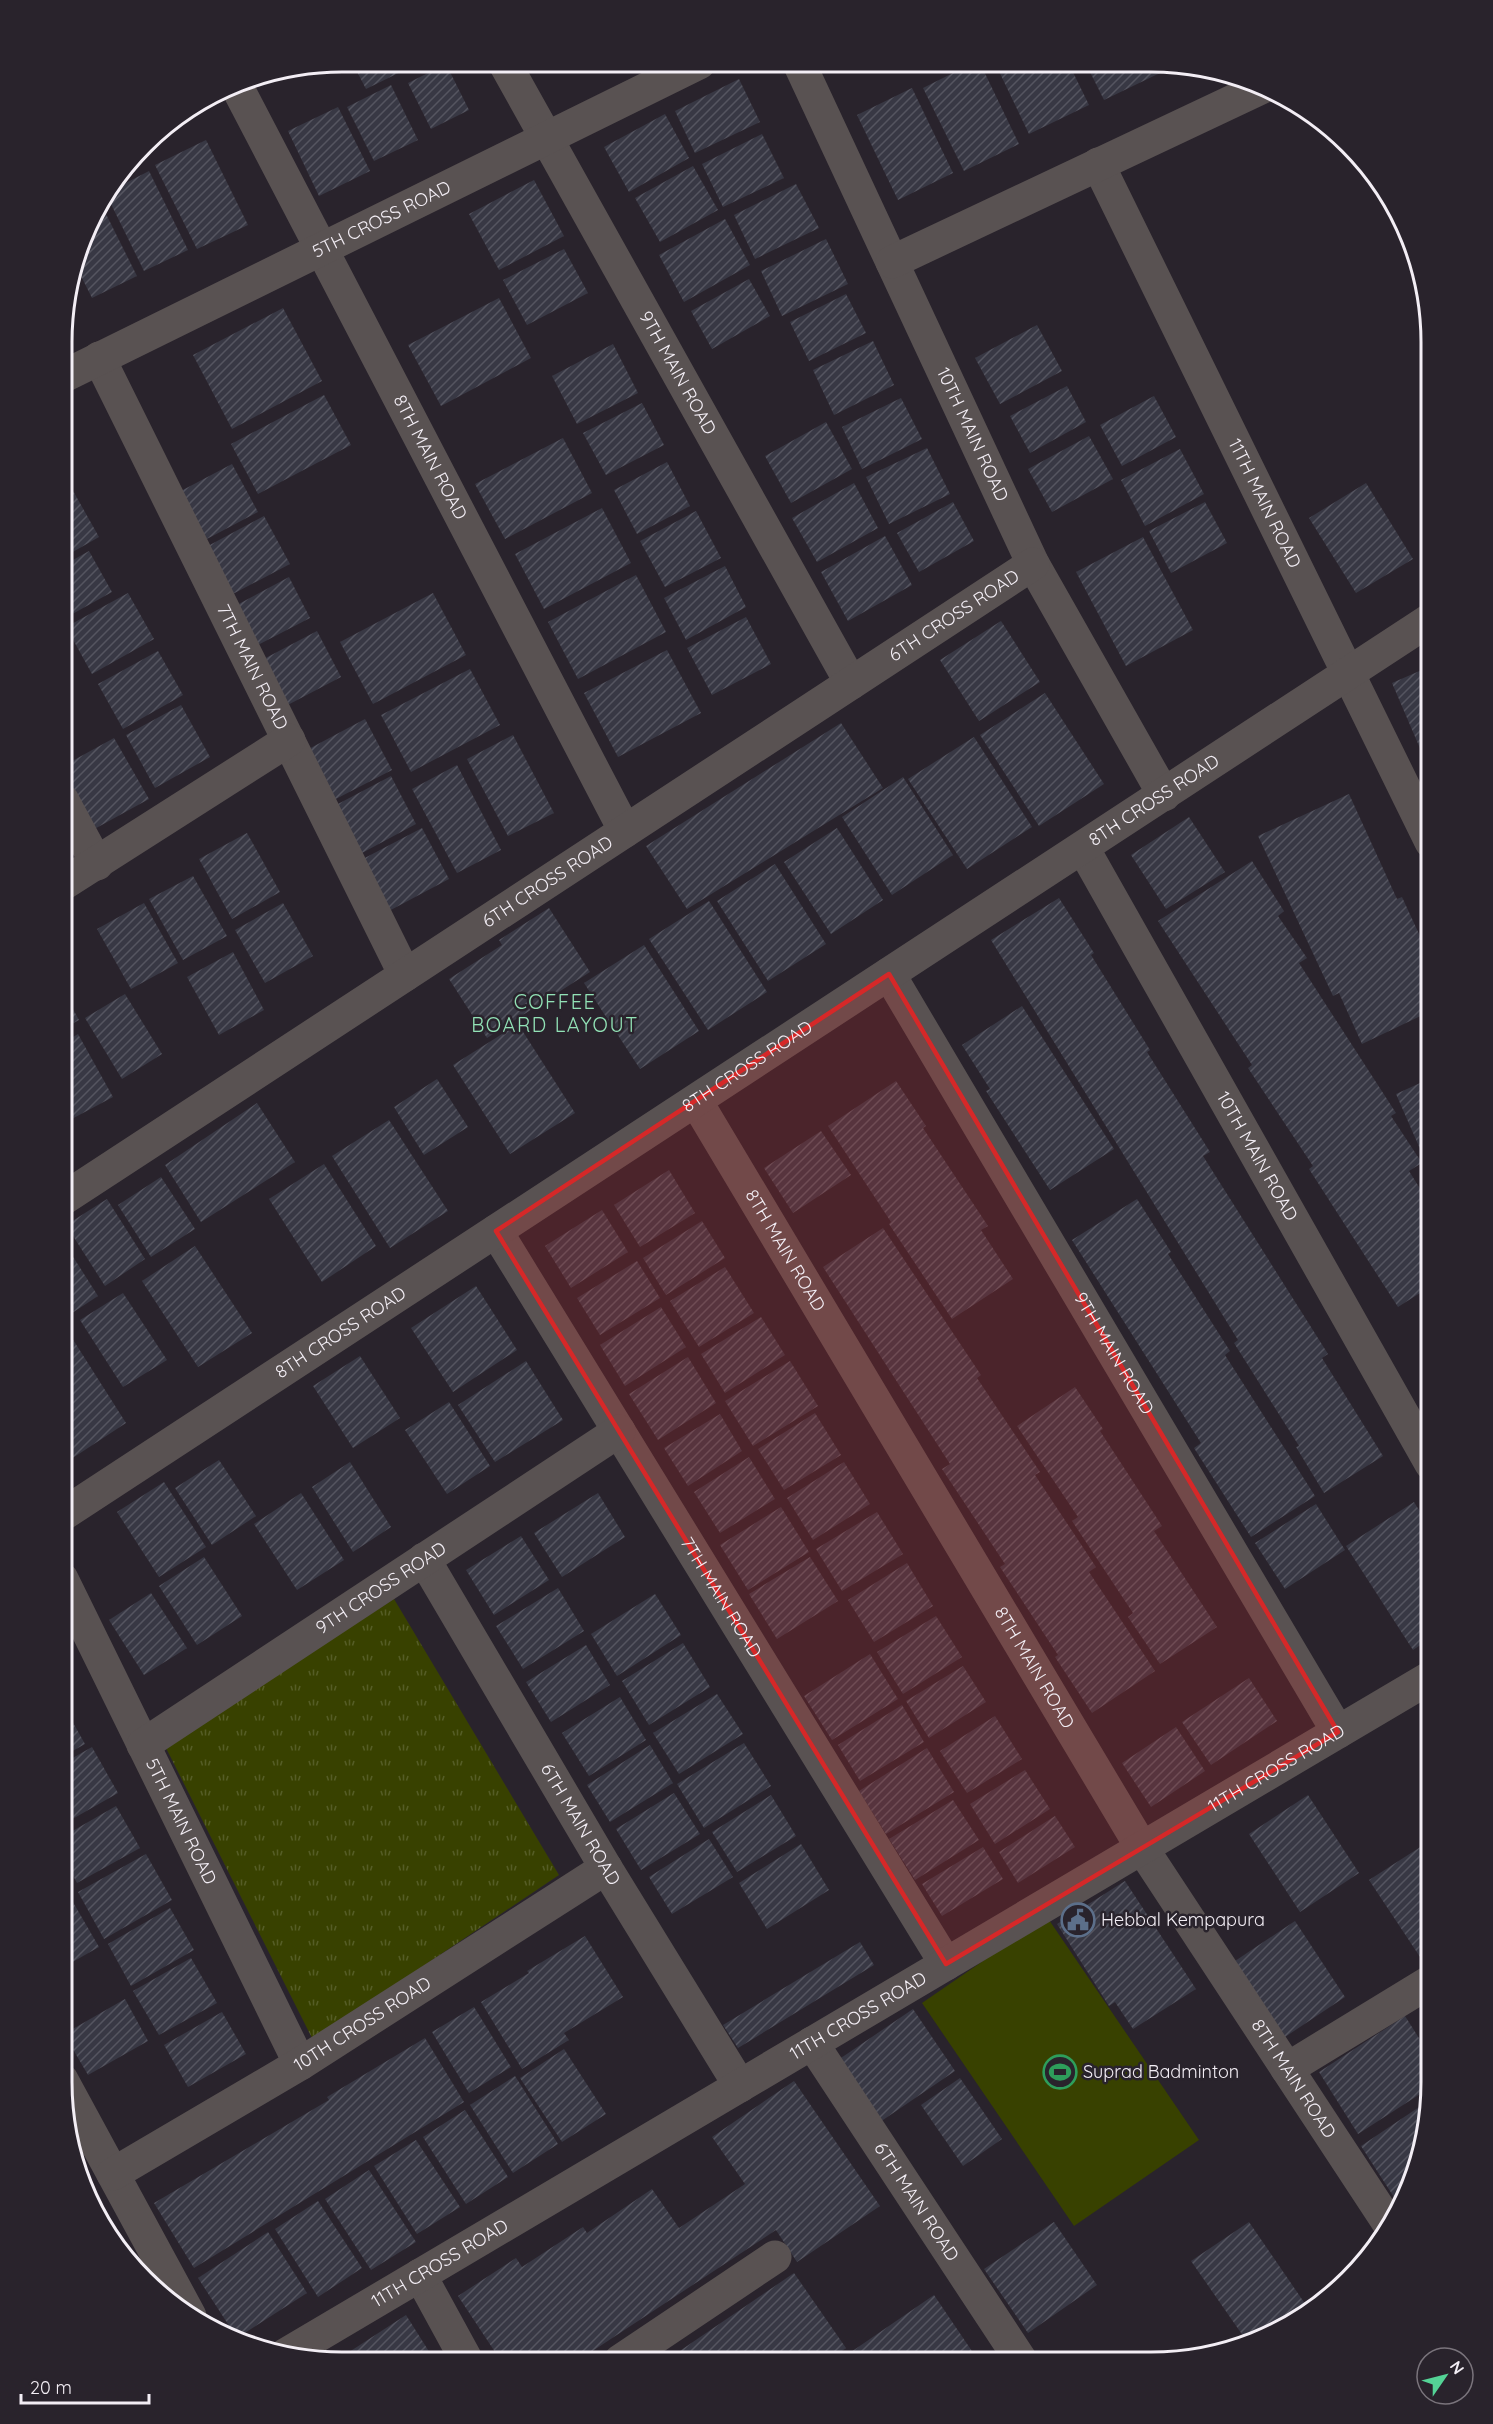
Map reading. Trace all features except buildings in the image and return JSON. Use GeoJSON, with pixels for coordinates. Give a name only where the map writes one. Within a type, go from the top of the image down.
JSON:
{"type":"FeatureCollection","features":[{"type":"Feature","properties":{"kind":"street","name":"9TH MAIN ROAD"},"geometry":{"type":"LineString","coordinates":[[510,72],[851,683]]}},
{"type":"Feature","properties":{"kind":"street","name":"5TH CROSS ROAD"},"geometry":{"type":"LineString","coordinates":[[72,372],[681,72]]}},
{"type":"Feature","properties":{"kind":"street","name":"10TH MAIN ROAD"},"geometry":{"type":"LineString","coordinates":[[803,72],[1033,564],[1164,795]]}},
{"type":"Feature","properties":{"kind":"street"},"geometry":{"type":"LineString","coordinates":[[892,262],[1251,92]]}},
{"type":"Feature","properties":{"kind":"street","name":"8TH MAIN ROAD"},"geometry":{"type":"LineString","coordinates":[[240,93],[625,831]]}},
{"type":"Feature","properties":{"kind":"street","name":"11TH MAIN ROAD"},"geometry":{"type":"LineString","coordinates":[[1098,164],[1421,822]]}},
{"type":"Feature","properties":{"kind":"street","name":"7TH MAIN ROAD"},"geometry":{"type":"LineString","coordinates":[[99,358],[405,975]]}},
{"type":"Feature","properties":{"kind":"street","name":"6TH CROSS ROAD"},"geometry":{"type":"LineString","coordinates":[[72,1193],[1033,564]]}},
{"type":"Feature","properties":{"kind":"street","name":"8TH CROSS ROAD"},"geometry":{"type":"LineString","coordinates":[[72,1508],[1421,626]]}},
{"type":"Feature","properties":{"kind":"street"},"geometry":{"type":"LineString","coordinates":[[72,879],[289,740]]}},
{"type":"Feature","properties":{"kind":"street"},"geometry":{"type":"LineString","coordinates":[[72,818],[96,864]]}},
{"type":"Feature","properties":{"kind":"street","name":"10TH MAIN ROAD"},"geometry":{"type":"LineString","coordinates":[[1083,848],[1421,1446]]}},
{"type":"Feature","properties":{"kind":"street","name":"9TH MAIN ROAD"},"geometry":{"type":"LineString","coordinates":[[889,974],[1338,1732]]}},
{"type":"Feature","properties":{"kind":"street","name":"8TH MAIN ROAD"},"geometry":{"type":"LineString","coordinates":[[696,1101],[1142,1848],[1385,2217]]}},
{"type":"Feature","properties":{"kind":"street","name":"7TH MAIN ROAD"},"geometry":{"type":"LineString","coordinates":[[496,1232],[946,1964]]}},
{"type":"Feature","properties":{"kind":"street","name":"9TH CROSS ROAD"},"geometry":{"type":"LineString","coordinates":[[143,1745],[619,1431]]}},
{"type":"Feature","properties":{"kind":"street","name":"6TH MAIN ROAD"},"geometry":{"type":"LineString","coordinates":[[424,1559],[606,1868],[740,2086]]}},
{"type":"Feature","properties":{"kind":"street","name":"5TH MAIN ROAD"},"geometry":{"type":"LineString","coordinates":[[72,1599],[300,2064]]}},
{"type":"Feature","properties":{"kind":"street","name":"11TH CROSS ROAD"},"geometry":{"type":"LineString","coordinates":[[296,2348],[1421,1683]]}},
{"type":"Feature","properties":{"kind":"street","name":"10TH CROSS ROAD"},"geometry":{"type":"LineString","coordinates":[[113,2174],[300,2064],[606,1868]]}},
{"type":"Feature","properties":{"kind":"street"},"geometry":{"type":"LineString","coordinates":[[1287,2069],[1421,1987]]}},
{"type":"Feature","properties":{"kind":"street","name":"6TH MAIN ROAD"},"geometry":{"type":"LineString","coordinates":[[812,2043],[1015,2352]]}},
{"type":"Feature","properties":{"kind":"street"},"geometry":{"type":"LineString","coordinates":[[73,2100],[180,2298]]}},
{"type":"Feature","properties":{"kind":"street"},"geometry":{"type":"LineString","coordinates":[[633,2352],[775,2257]]}},
{"type":"Feature","properties":{"kind":"street"},"geometry":{"type":"LineString","coordinates":[[420,2275],[462,2352]]}},
{"type":"Feature","properties":{"kind":"highlighted area"},"geometry":{"type":"Polygon","coordinates":[[[889,974],[1338,1732],[946,1964],[496,1231],[889,974]]]}},
{"type":"Feature","properties":{"kind":"green space"},"geometry":{"type":"Polygon","coordinates":[[[394,1599],[559,1875],[313,2040],[165,1746],[394,1599]]]}},
{"type":"Feature","properties":{"kind":"green space","name":"Suprad Badminton"},"geometry":{"type":"Polygon","coordinates":[[[1047,1917],[1199,2140],[1074,2226],[922,2003],[1047,1917]]]}},
{"type":"Feature","properties":{"kind":"place","name":"Hebbal Kempapura"},"geometry":{"type":"Point","coordinates":[1078,1920]}},
{"type":"Feature","properties":{"kind":"place","name":"Suprad Badminton"},"geometry":{"type":"Point","coordinates":[1060,2072]}},
{"type":"Feature","properties":{"kind":"district","name":"COFFEE BOARD LAYOUT"},"geometry":{"type":"Point","coordinates":[555,1014]}}]}
